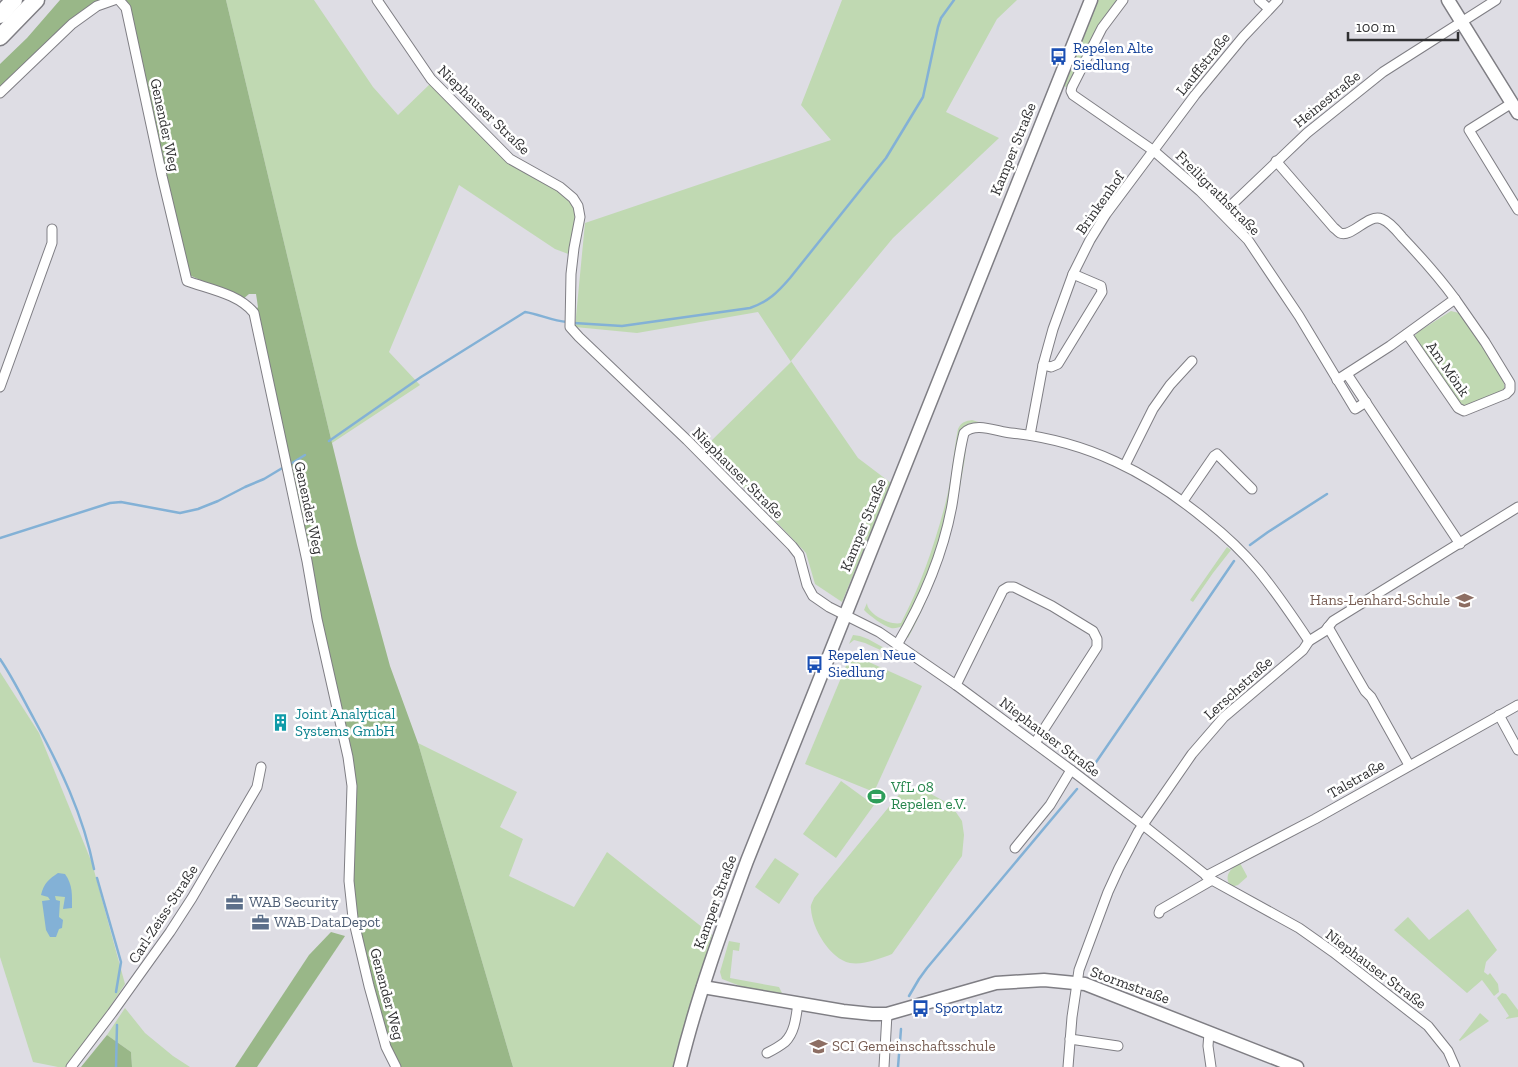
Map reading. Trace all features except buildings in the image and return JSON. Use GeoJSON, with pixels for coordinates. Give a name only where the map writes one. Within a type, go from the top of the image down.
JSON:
{"type":"FeatureCollection","features":[{"type":"Feature","properties":{"kind":"highway"},"geometry":{"type":"LineString","coordinates":[[0,15],[14,0]]}},
{"type":"Feature","properties":{"kind":"highway"},"geometry":{"type":"LineString","coordinates":[[0,37],[36,0]]}},
{"type":"Feature","properties":{"kind":"main road","name":"Kamper Straße"},"geometry":{"type":"LineString","coordinates":[[680,1067],[702,987],[747,861],[1040,123],[1091,0]]}},
{"type":"Feature","properties":{"kind":"main road"},"geometry":{"type":"LineString","coordinates":[[1448,0],[1515,108]]}},
{"type":"Feature","properties":{"kind":"main road","name":"Stormstraße"},"geometry":{"type":"LineString","coordinates":[[702,987],[843,1011],[887,1014],[996,983],[1044,980],[1086,984],[1297,1067]]}},
{"type":"Feature","properties":{"kind":"street"},"geometry":{"type":"LineString","coordinates":[[0,93],[72,24],[97,6],[114,0]]}},
{"type":"Feature","properties":{"kind":"street","name":"Genender Weg"},"geometry":{"type":"LineString","coordinates":[[120,0],[126,8],[162,176],[187,281],[237,299],[248,306],[254,313],[307,561],[316,619],[348,757],[352,786],[349,881],[353,918],[386,1047],[396,1067]]}},
{"type":"Feature","properties":{"kind":"street","name":"Niephauser Straße"},"geometry":{"type":"LineString","coordinates":[[377,0],[431,79],[510,159],[560,187],[573,198],[578,206],[580,217],[571,274],[570,328],[687,440],[792,546],[799,555],[807,585],[813,596],[829,607],[879,632],[956,685],[1144,825],[1209,878],[1299,928],[1428,1026],[1448,1051],[1455,1067]]}},
{"type":"Feature","properties":{"kind":"street","name":"Freiligrathstraße"},"geometry":{"type":"LineString","coordinates":[[1123,0],[1102,28],[1071,91],[1077,99],[1154,151],[1223,213],[1260,256],[1355,409],[1366,402]]}},
{"type":"Feature","properties":{"kind":"street"},"geometry":{"type":"LineString","coordinates":[[1259,0],[1269,9]]}},
{"type":"Feature","properties":{"kind":"street","name":"Lauffstraße"},"geometry":{"type":"LineString","coordinates":[[1154,151],[1157,144],[1195,95],[1243,37],[1278,0]]}},
{"type":"Feature","properties":{"kind":"street","name":"Heinestraße"},"geometry":{"type":"LineString","coordinates":[[1223,213],[1307,133],[1383,72],[1496,0]]}},
{"type":"Feature","properties":{"kind":"street"},"geometry":{"type":"LineString","coordinates":[[1515,108],[1469,130],[1518,210]]}},
{"type":"Feature","properties":{"kind":"street","name":"Brinkenhof"},"geometry":{"type":"LineString","coordinates":[[1030,435],[1052,329],[1073,274],[1106,214],[1154,151]]}},
{"type":"Feature","properties":{"kind":"street","name":"Am Mönk"},"geometry":{"type":"LineString","coordinates":[[1276,161],[1340,233],[1346,234],[1378,218],[1390,225],[1420,256],[1455,299],[1485,342],[1510,384],[1510,390],[1506,394],[1464,411],[1458,408],[1407,334]]}},
{"type":"Feature","properties":{"kind":"street"},"geometry":{"type":"LineString","coordinates":[[0,388],[52,243],[52,229]]}},
{"type":"Feature","properties":{"kind":"street"},"geometry":{"type":"LineString","coordinates":[[1043,365],[1051,367],[1058,364],[1102,292],[1101,286],[1073,274]]}},
{"type":"Feature","properties":{"kind":"street","name":"Am Mönk"},"geometry":{"type":"LineString","coordinates":[[1337,380],[1407,334],[1455,299]]}},
{"type":"Feature","properties":{"kind":"street"},"geometry":{"type":"LineString","coordinates":[[1125,465],[1153,409],[1170,385],[1192,361]]}},
{"type":"Feature","properties":{"kind":"street"},"geometry":{"type":"LineString","coordinates":[[1347,374],[1460,544]]}},
{"type":"Feature","properties":{"kind":"street"},"geometry":{"type":"LineString","coordinates":[[897,645],[912,620],[936,566],[952,506],[964,433],[971,428],[978,427],[1007,433],[1030,435],[1076,447],[1125,465],[1158,484],[1183,501],[1228,539],[1258,569],[1287,607],[1309,641]]}},
{"type":"Feature","properties":{"kind":"street"},"geometry":{"type":"LineString","coordinates":[[1183,501],[1217,454],[1252,490]]}},
{"type":"Feature","properties":{"kind":"street","name":"Lerschstraße"},"geometry":{"type":"LineString","coordinates":[[1068,1067],[1076,983],[1082,961],[1108,892],[1119,868],[1144,825],[1192,754],[1224,717],[1303,650],[1309,641],[1325,631],[1333,620],[1518,507]]}},
{"type":"Feature","properties":{"kind":"street"},"geometry":{"type":"LineString","coordinates":[[956,685],[1003,590],[1008,587],[1014,587],[1052,606],[1093,631],[1097,639],[1097,647],[1035,743]]}},
{"type":"Feature","properties":{"kind":"street"},"geometry":{"type":"LineString","coordinates":[[1328,627],[1409,765]]}},
{"type":"Feature","properties":{"kind":"street","name":"Talstraße"},"geometry":{"type":"LineString","coordinates":[[1209,878],[1518,705]]}},
{"type":"Feature","properties":{"kind":"street"},"geometry":{"type":"LineString","coordinates":[[1498,715],[1518,750]]}},
{"type":"Feature","properties":{"kind":"street","name":"Carl-Zeiss-Straße"},"geometry":{"type":"LineString","coordinates":[[71,1067],[112,1013],[179,918],[257,788],[261,766]]}},
{"type":"Feature","properties":{"kind":"street"},"geometry":{"type":"LineString","coordinates":[[1015,848],[1050,805],[1071,770]]}},
{"type":"Feature","properties":{"kind":"street"},"geometry":{"type":"LineString","coordinates":[[1159,913],[1160,910],[1209,878]]}},
{"type":"Feature","properties":{"kind":"street"},"geometry":{"type":"LineString","coordinates":[[767,1053],[784,1043],[789,1036],[794,1027],[798,1003]]}},
{"type":"Feature","properties":{"kind":"street"},"geometry":{"type":"LineString","coordinates":[[884,1067],[887,1014]]}},
{"type":"Feature","properties":{"kind":"street"},"geometry":{"type":"LineString","coordinates":[[1208,1033],[1211,1067]]}},
{"type":"Feature","properties":{"kind":"street"},"geometry":{"type":"LineString","coordinates":[[1070,1039],[1118,1046]]}},
{"type":"Feature","properties":{"kind":"green space"},"geometry":{"type":"Polygon","coordinates":[[[60,0],[102,0],[92,4],[68,22],[0,88],[0,64],[27,38],[60,0]]]}},
{"type":"Feature","properties":{"kind":"green space"},"geometry":{"type":"Polygon","coordinates":[[[126,0],[226,0],[357,545],[390,666],[418,743],[513,1067],[396,1067],[353,918],[352,786],[254,313],[258,307],[256,294],[249,294],[243,299],[189,275],[126,0]]]}},
{"type":"Feature","properties":{"kind":"green space"},"geometry":{"type":"Polygon","coordinates":[[[226,0],[314,0],[373,87],[398,115],[432,82],[513,163],[572,199],[578,218],[571,255],[555,249],[459,185],[389,352],[420,385],[332,443],[226,0]]]}},
{"type":"Feature","properties":{"kind":"green space"},"geometry":{"type":"Polygon","coordinates":[[[842,0],[1017,0],[997,19],[946,112],[999,138],[893,238],[791,361],[858,458],[891,483],[842,602],[815,584],[806,553],[705,447],[791,362],[758,312],[637,333],[575,327],[585,223],[831,140],[801,105],[842,0]]]}},
{"type":"Feature","properties":{"kind":"green space"},"geometry":{"type":"Polygon","coordinates":[[[1098,0],[1123,0],[1071,91],[1058,81],[1098,0]]]}},
{"type":"Feature","properties":{"kind":"green space"},"geometry":{"type":"Polygon","coordinates":[[[1451,311],[1459,313],[1467,322],[1495,364],[1505,390],[1467,407],[1461,406],[1414,337],[1418,332],[1451,311]]]}},
{"type":"Feature","properties":{"kind":"green space"},"geometry":{"type":"Polygon","coordinates":[[[972,420],[985,424],[971,423],[962,428],[960,432],[947,508],[926,580],[903,626],[888,627],[864,610],[867,603],[871,611],[880,618],[891,623],[901,623],[921,580],[941,520],[949,486],[958,429],[962,423],[972,420]]]}},
{"type":"Feature","properties":{"kind":"green space"},"geometry":{"type":"Polygon","coordinates":[[[966,443],[966,453],[953,522],[934,581],[908,638],[930,589],[966,443]]]}},
{"type":"Feature","properties":{"kind":"green space"},"geometry":{"type":"Polygon","coordinates":[[[1227,547],[1231,550],[1193,602],[1190,600],[1227,547]]]}},
{"type":"Feature","properties":{"kind":"green space"},"geometry":{"type":"Polygon","coordinates":[[[853,635],[868,639],[895,654],[903,653],[900,659],[865,643],[854,640],[849,644],[853,635]]]}},
{"type":"Feature","properties":{"kind":"green space"},"geometry":{"type":"Polygon","coordinates":[[[851,654],[922,686],[874,792],[805,764],[851,654]]]}},
{"type":"Feature","properties":{"kind":"green space"},"geometry":{"type":"Polygon","coordinates":[[[0,672],[39,733],[92,863],[125,984],[70,1067],[58,1067],[33,1062],[0,957],[0,672]]]}},
{"type":"Feature","properties":{"kind":"green space"},"geometry":{"type":"Polygon","coordinates":[[[418,743],[517,792],[500,827],[523,839],[509,876],[574,907],[607,852],[712,935],[675,1067],[513,1067],[418,743]]]}},
{"type":"Feature","properties":{"kind":"green space"},"geometry":{"type":"Polygon","coordinates":[[[841,781],[874,805],[836,858],[803,834],[841,781]]]}},
{"type":"Feature","properties":{"kind":"green space"},"geometry":{"type":"Polygon","coordinates":[[[919,790],[951,805],[962,821],[964,835],[962,856],[892,954],[871,961],[850,963],[836,956],[823,942],[812,917],[811,905],[814,898],[902,791],[919,790]]]}},
{"type":"Feature","properties":{"kind":"green space"},"geometry":{"type":"Polygon","coordinates":[[[775,858],[799,874],[779,904],[755,887],[775,858]]]}},
{"type":"Feature","properties":{"kind":"green space"},"geometry":{"type":"Polygon","coordinates":[[[1240,863],[1247,877],[1238,885],[1231,887],[1228,879],[1229,873],[1240,863]]]}},
{"type":"Feature","properties":{"kind":"green space"},"geometry":{"type":"Polygon","coordinates":[[[1468,909],[1497,950],[1486,962],[1484,972],[1488,975],[1490,973],[1498,984],[1499,992],[1494,996],[1482,980],[1467,993],[1394,930],[1408,917],[1429,940],[1468,909]]]}},
{"type":"Feature","properties":{"kind":"green space"},"geometry":{"type":"Polygon","coordinates":[[[331,932],[345,936],[257,1067],[235,1067],[309,955],[331,932]]]}},
{"type":"Feature","properties":{"kind":"green space"},"geometry":{"type":"Polygon","coordinates":[[[729,941],[740,943],[739,951],[733,950],[730,978],[779,987],[783,995],[743,987],[722,979],[720,972],[729,941]]]}},
{"type":"Feature","properties":{"kind":"green space"},"geometry":{"type":"Polygon","coordinates":[[[1502,993],[1506,994],[1518,1010],[1518,1017],[1505,1019],[1509,1016],[1497,998],[1502,993]]]}},
{"type":"Feature","properties":{"kind":"green space"},"geometry":{"type":"Polygon","coordinates":[[[125,1008],[145,1033],[190,1067],[132,1067],[131,1052],[107,1035],[125,1008]]]}},
{"type":"Feature","properties":{"kind":"green space"},"geometry":{"type":"Polygon","coordinates":[[[1480,1013],[1489,1021],[1460,1041],[1459,1040],[1480,1013]]]}},
{"type":"Feature","properties":{"kind":"green space"},"geometry":{"type":"Polygon","coordinates":[[[107,1035],[131,1052],[132,1067],[81,1067],[107,1035]]]}},
{"type":"Feature","properties":{"kind":"water"},"geometry":{"type":"Polygon","coordinates":[[[58,873],[65,874],[69,882],[72,890],[72,908],[63,909],[65,897],[55,896],[56,900],[60,901],[59,917],[63,920],[62,928],[59,929],[56,937],[50,937],[46,930],[42,901],[50,900],[48,897],[41,895],[47,882],[58,873]]]}},
{"type":"Feature","properties":{"kind":"waterway"},"geometry":{"type":"LineString","coordinates":[[574,323],[622,326],[750,308],[772,296],[790,278],[886,158],[923,97],[938,27],[941,18],[954,0]]}},
{"type":"Feature","properties":{"kind":"waterway"},"geometry":{"type":"LineString","coordinates":[[329,441],[421,377],[525,312],[567,322]]}},
{"type":"Feature","properties":{"kind":"waterway"},"geometry":{"type":"LineString","coordinates":[[289,465],[305,455]]}},
{"type":"Feature","properties":{"kind":"waterway"},"geometry":{"type":"LineString","coordinates":[[0,538],[110,503],[121,502],[180,513],[198,509],[264,479],[284,467]]}},
{"type":"Feature","properties":{"kind":"waterway"},"geometry":{"type":"LineString","coordinates":[[1250,545],[1327,494]]}},
{"type":"Feature","properties":{"kind":"waterway"},"geometry":{"type":"LineString","coordinates":[[1090,771],[1234,561]]}},
{"type":"Feature","properties":{"kind":"waterway"},"geometry":{"type":"LineString","coordinates":[[0,659],[62,773],[84,829],[94,869]]}},
{"type":"Feature","properties":{"kind":"waterway"},"geometry":{"type":"LineString","coordinates":[[909,996],[927,968],[1077,789]]}},
{"type":"Feature","properties":{"kind":"waterway"},"geometry":{"type":"LineString","coordinates":[[97,878],[121,962],[116,992]]}},
{"type":"Feature","properties":{"kind":"waterway"},"geometry":{"type":"LineString","coordinates":[[116,1067],[117,1025]]}},
{"type":"Feature","properties":{"kind":"waterway"},"geometry":{"type":"LineString","coordinates":[[898,1067],[901,1029]]}},
{"type":"Feature","properties":{"kind":"place","name":"Repelen Alte Siedlung"},"geometry":{"type":"Point","coordinates":[1059,57]}},
{"type":"Feature","properties":{"kind":"place","name":"Hans-Lenhard-Schule"},"geometry":{"type":"Point","coordinates":[1464,600]}},
{"type":"Feature","properties":{"kind":"place","name":"Repelen Neue Siedlung"},"geometry":{"type":"Point","coordinates":[814,664]}},
{"type":"Feature","properties":{"kind":"place","name":"Joint Analytical Systems GmbH"},"geometry":{"type":"Point","coordinates":[281,723]}},
{"type":"Feature","properties":{"kind":"place","name":"VfL 08 Repelen e.V."},"geometry":{"type":"Point","coordinates":[877,796]}},
{"type":"Feature","properties":{"kind":"place","name":"WAB Security"},"geometry":{"type":"Point","coordinates":[235,902]}},
{"type":"Feature","properties":{"kind":"place","name":"WAB-DataDepot"},"geometry":{"type":"Point","coordinates":[260,922]}},
{"type":"Feature","properties":{"kind":"place","name":"Sportplatz"},"geometry":{"type":"Point","coordinates":[921,1008]}},
{"type":"Feature","properties":{"kind":"place","name":"SCI Gemeinschaftsschule"},"geometry":{"type":"Point","coordinates":[818,1046]}}]}
